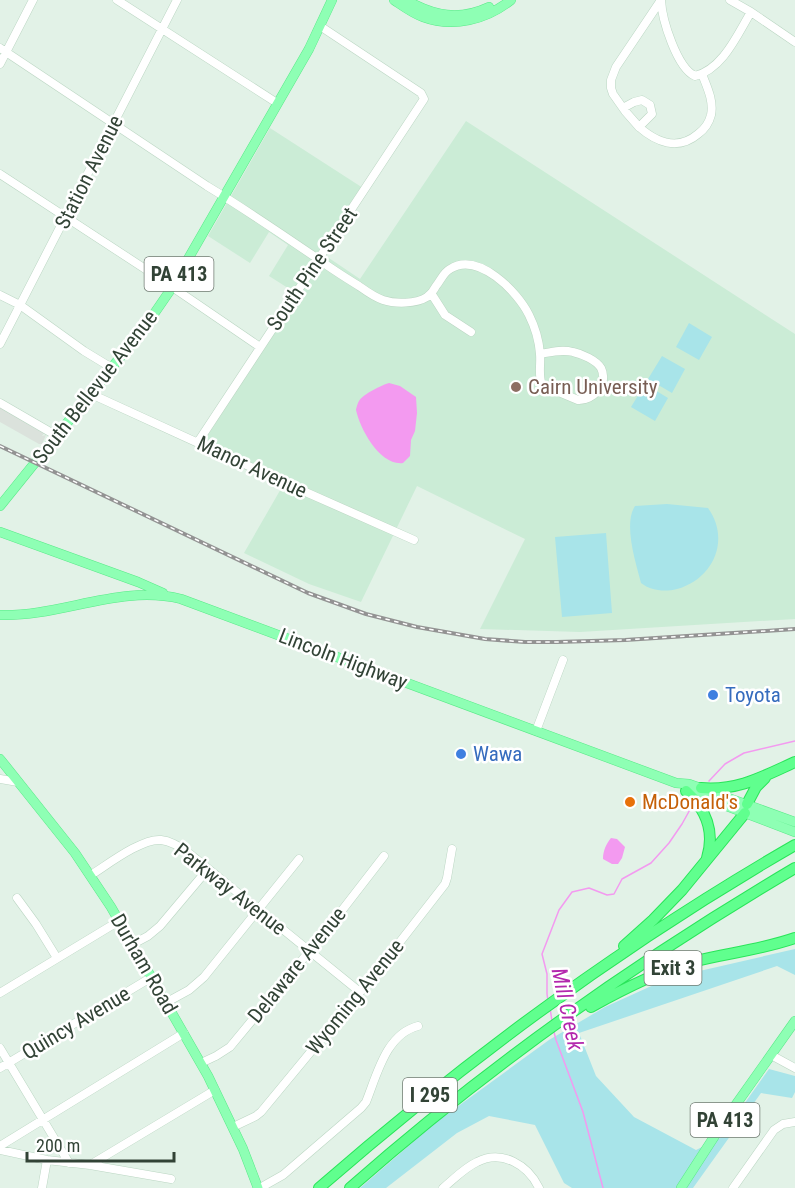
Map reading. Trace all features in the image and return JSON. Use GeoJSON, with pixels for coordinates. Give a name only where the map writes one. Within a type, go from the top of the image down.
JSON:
{"type":"FeatureCollection","features":[{"type":"Feature","properties":{"kind":"highway"},"geometry":{"type":"LineString","coordinates":[[702,788],[728,788],[744,784],[795,762]]}},
{"type":"Feature","properties":{"kind":"highway"},"geometry":{"type":"LineString","coordinates":[[591,974],[653,920],[682,890],[746,809],[756,787],[770,774]]}},
{"type":"Feature","properties":{"kind":"highway"},"geometry":{"type":"LineString","coordinates":[[686,791],[700,806],[708,823],[710,842],[704,864]]}},
{"type":"Feature","properties":{"kind":"highway","name":"I 295"},"geometry":{"type":"LineString","coordinates":[[320,1188],[415,1107],[557,998],[691,909],[795,845]]}},
{"type":"Feature","properties":{"kind":"highway"},"geometry":{"type":"LineString","coordinates":[[561,1024],[657,954],[795,868]]}},
{"type":"Feature","properties":{"kind":"highway","name":"Exit 3"},"geometry":{"type":"LineString","coordinates":[[532,1043],[622,990],[669,970],[701,960],[763,948],[795,938]]}},
{"type":"Feature","properties":{"kind":"highway","name":"I 295"},"geometry":{"type":"LineString","coordinates":[[350,1188],[453,1102],[532,1043]]}},
{"type":"Feature","properties":{"kind":"main road","name":"South Bellevue Avenue"},"geometry":{"type":"LineString","coordinates":[[293,76],[326,0]]}},
{"type":"Feature","properties":{"kind":"main road","name":"South Bellevue Avenue"},"geometry":{"type":"LineString","coordinates":[[0,506],[147,324],[172,287],[309,49],[332,0]]}},
{"type":"Feature","properties":{"kind":"main road"},"geometry":{"type":"LineString","coordinates":[[394,0],[409,10],[432,20],[442,21],[469,21],[490,14],[511,0]]}},
{"type":"Feature","properties":{"kind":"main road"},"geometry":{"type":"LineString","coordinates":[[406,0],[435,14],[447,15],[471,14],[502,0]]}},
{"type":"Feature","properties":{"kind":"main road"},"geometry":{"type":"LineString","coordinates":[[0,532],[138,582],[170,596]]}},
{"type":"Feature","properties":{"kind":"main road","name":"Lincoln Highway"},"geometry":{"type":"LineString","coordinates":[[0,615],[39,612],[125,596],[149,594],[170,596],[676,783]]}},
{"type":"Feature","properties":{"kind":"main road","name":"Durham Road"},"geometry":{"type":"LineString","coordinates":[[0,759],[91,875],[133,944],[215,1090],[259,1188]]}},
{"type":"Feature","properties":{"kind":"main road"},"geometry":{"type":"LineString","coordinates":[[676,783],[702,788],[794,828]]}},
{"type":"Feature","properties":{"kind":"main road"},"geometry":{"type":"LineString","coordinates":[[676,783],[686,791],[746,809]]}},
{"type":"Feature","properties":{"kind":"main road","name":"PA 413"},"geometry":{"type":"LineString","coordinates":[[681,1188],[795,1020]]}},
{"type":"Feature","properties":{"kind":"street"},"geometry":{"type":"LineString","coordinates":[[0,64],[3,50],[33,0]]}},
{"type":"Feature","properties":{"kind":"street"},"geometry":{"type":"LineString","coordinates":[[117,0],[277,103]]}},
{"type":"Feature","properties":{"kind":"street","name":"Station Avenue"},"geometry":{"type":"LineString","coordinates":[[0,344],[177,0]]}},
{"type":"Feature","properties":{"kind":"street"},"geometry":{"type":"LineString","coordinates":[[661,0],[665,24],[681,61],[693,76],[702,74],[721,59],[751,12]]}},
{"type":"Feature","properties":{"kind":"street"},"geometry":{"type":"LineString","coordinates":[[661,0],[613,73],[611,88],[613,94],[639,127],[655,139],[677,144],[698,135],[708,124],[712,108],[702,74]]}},
{"type":"Feature","properties":{"kind":"street"},"geometry":{"type":"LineString","coordinates":[[730,0],[795,41]]}},
{"type":"Feature","properties":{"kind":"street","name":"South Pine Street"},"geometry":{"type":"LineString","coordinates":[[198,442],[423,102],[424,97],[320,26]]}},
{"type":"Feature","properties":{"kind":"street"},"geometry":{"type":"LineString","coordinates":[[3,50],[381,299],[394,302],[426,297],[445,272],[457,265],[464,264],[485,270],[512,290],[521,301],[533,324],[538,339],[541,384],[578,400],[594,396],[601,386],[603,375],[599,365],[594,361],[570,351],[540,354]]}},
{"type":"Feature","properties":{"kind":"street"},"geometry":{"type":"LineString","coordinates":[[623,108],[642,100],[650,105],[652,114],[639,127]]}},
{"type":"Feature","properties":{"kind":"street"},"geometry":{"type":"LineString","coordinates":[[0,174],[260,347]]}},
{"type":"Feature","properties":{"kind":"street"},"geometry":{"type":"LineString","coordinates":[[431,293],[445,315],[471,332]]}},
{"type":"Feature","properties":{"kind":"street"},"geometry":{"type":"LineString","coordinates":[[0,295],[20,305],[112,368]]}},
{"type":"Feature","properties":{"kind":"street","name":"Manor Avenue"},"geometry":{"type":"LineString","coordinates":[[92,393],[414,540]]}},
{"type":"Feature","properties":{"kind":"street"},"geometry":{"type":"LineString","coordinates":[[0,403],[57,436]]}},
{"type":"Feature","properties":{"kind":"street"},"geometry":{"type":"LineString","coordinates":[[536,731],[563,660]]}},
{"type":"Feature","properties":{"kind":"street"},"geometry":{"type":"LineString","coordinates":[[0,779],[18,782]]}},
{"type":"Feature","properties":{"kind":"street","name":"Parkway Avenue"},"geometry":{"type":"LineString","coordinates":[[91,875],[142,844],[157,840],[172,842],[360,992]]}},
{"type":"Feature","properties":{"kind":"street","name":"Wyoming Avenue"},"geometry":{"type":"LineString","coordinates":[[233,1127],[261,1112],[413,926],[445,884],[452,849]]}},
{"type":"Feature","properties":{"kind":"street","name":"Delaware Avenue"},"geometry":{"type":"LineString","coordinates":[[201,1063],[230,1047],[384,856]]}},
{"type":"Feature","properties":{"kind":"street"},"geometry":{"type":"LineString","coordinates":[[167,1002],[189,990],[204,978],[299,859]]}},
{"type":"Feature","properties":{"kind":"street"},"geometry":{"type":"LineString","coordinates":[[133,944],[160,926],[208,869]]}},
{"type":"Feature","properties":{"kind":"street"},"geometry":{"type":"LineString","coordinates":[[16,898],[36,924],[57,958]]}},
{"type":"Feature","properties":{"kind":"street"},"geometry":{"type":"LineString","coordinates":[[0,993],[119,921]]}},
{"type":"Feature","properties":{"kind":"street","name":"Quincy Avenue"},"geometry":{"type":"LineString","coordinates":[[0,1068],[152,977]]}},
{"type":"Feature","properties":{"kind":"street"},"geometry":{"type":"LineString","coordinates":[[259,1188],[283,1175],[361,1108],[366,1102],[385,1054],[403,1033],[418,1026]]}},
{"type":"Feature","properties":{"kind":"street"},"geometry":{"type":"LineString","coordinates":[[0,1148],[43,1119],[184,1033]]}},
{"type":"Feature","properties":{"kind":"street"},"geometry":{"type":"LineString","coordinates":[[0,1048],[69,1163]]}},
{"type":"Feature","properties":{"kind":"street"},"geometry":{"type":"LineString","coordinates":[[771,1055],[795,1068]]}},
{"type":"Feature","properties":{"kind":"street"},"geometry":{"type":"LineString","coordinates":[[90,1165],[215,1090]]}},
{"type":"Feature","properties":{"kind":"street"},"geometry":{"type":"LineString","coordinates":[[733,1188],[774,1130],[783,1124],[795,1122]]}},
{"type":"Feature","properties":{"kind":"street"},"geometry":{"type":"LineString","coordinates":[[0,1148],[47,1160],[171,1179]]}},
{"type":"Feature","properties":{"kind":"street"},"geometry":{"type":"LineString","coordinates":[[443,1188],[476,1162],[496,1158],[509,1160],[521,1166],[531,1174],[539,1188]]}},
{"type":"Feature","properties":{"kind":"street"},"geometry":{"type":"LineString","coordinates":[[42,1188],[47,1160]]}},
{"type":"Feature","properties":{"kind":"shaded area","name":"Cairn University"},"geometry":{"type":"Polygon","coordinates":[[[466,121],[795,334],[795,619],[580,632],[480,629],[525,539],[417,486],[361,602],[309,584],[244,553],[286,480],[202,439],[299,295],[269,276],[288,245],[269,232],[250,263],[208,236],[270,128],[363,188],[323,254],[360,279],[466,121]]]}},
{"type":"Feature","properties":{"kind":"shaded area"},"geometry":{"type":"Polygon","coordinates":[[[689,323],[712,337],[699,360],[676,347],[689,323]]]}},
{"type":"Feature","properties":{"kind":"shaded area"},"geometry":{"type":"Polygon","coordinates":[[[662,356],[685,369],[672,393],[648,379],[662,356]]]}},
{"type":"Feature","properties":{"kind":"shaded area"},"geometry":{"type":"Polygon","coordinates":[[[389,383],[400,386],[416,397],[415,431],[411,440],[410,456],[403,463],[387,459],[379,453],[362,427],[356,410],[364,396],[389,383]]]}},
{"type":"Feature","properties":{"kind":"shaded area"},"geometry":{"type":"Polygon","coordinates":[[[645,384],[668,398],[655,421],[631,407],[645,384]]]}},
{"type":"Feature","properties":{"kind":"shaded area"},"geometry":{"type":"Polygon","coordinates":[[[0,407],[44,433],[42,436],[46,435],[42,444],[0,422],[0,407]]]}},
{"type":"Feature","properties":{"kind":"shaded area"},"geometry":{"type":"Polygon","coordinates":[[[667,504],[708,508],[715,520],[718,545],[715,557],[700,577],[677,589],[663,591],[649,588],[641,583],[634,555],[630,523],[635,506],[667,504]]]}},
{"type":"Feature","properties":{"kind":"shaded area"},"geometry":{"type":"Polygon","coordinates":[[[606,533],[612,613],[562,617],[555,537],[606,533]]]}},
{"type":"Feature","properties":{"kind":"shaded area"},"geometry":{"type":"Polygon","coordinates":[[[611,838],[617,839],[625,847],[618,864],[612,864],[603,859],[605,848],[611,838]]]}},
{"type":"Feature","properties":{"kind":"shaded area"},"geometry":{"type":"Polygon","coordinates":[[[795,949],[795,975],[777,966],[579,1033],[596,1076],[634,1117],[696,1150],[720,1138],[769,1069],[795,1076],[795,1092],[792,1098],[761,1093],[693,1188],[572,1188],[564,1183],[535,1125],[489,1116],[457,1133],[386,1188],[360,1188],[435,1123],[549,1040],[605,1007],[669,978],[795,949]]]}},
{"type":"Feature","properties":{"kind":"waterway","name":"Mill Creek"},"geometry":{"type":"LineString","coordinates":[[709,781],[725,764],[744,753],[795,741]]}},
{"type":"Feature","properties":{"kind":"waterway","name":"Mill Creek"},"geometry":{"type":"LineString","coordinates":[[548,1001],[547,974],[542,954],[559,910],[572,892],[589,888],[607,895],[614,894],[622,879],[651,863],[669,843],[692,806]]}},
{"type":"Feature","properties":{"kind":"waterway","name":"Mill Creek"},"geometry":{"type":"LineString","coordinates":[[550,1008],[552,1021]]}},
{"type":"Feature","properties":{"kind":"waterway","name":"Mill Creek"},"geometry":{"type":"LineString","coordinates":[[554,1032],[583,1112],[603,1188]]}},
{"type":"Feature","properties":{"kind":"railway"},"geometry":{"type":"LineString","coordinates":[[0,446],[308,593],[366,614],[417,627],[485,639],[525,642],[625,640],[795,629]]}},
{"type":"Feature","properties":{"kind":"place","name":"Cairn University"},"geometry":{"type":"Point","coordinates":[516,387]}},
{"type":"Feature","properties":{"kind":"place","name":"Toyota"},"geometry":{"type":"Point","coordinates":[713,695]}},
{"type":"Feature","properties":{"kind":"place","name":"Wawa"},"geometry":{"type":"Point","coordinates":[461,754]}},
{"type":"Feature","properties":{"kind":"place","name":"McDonald's"},"geometry":{"type":"Point","coordinates":[630,802]}}]}
